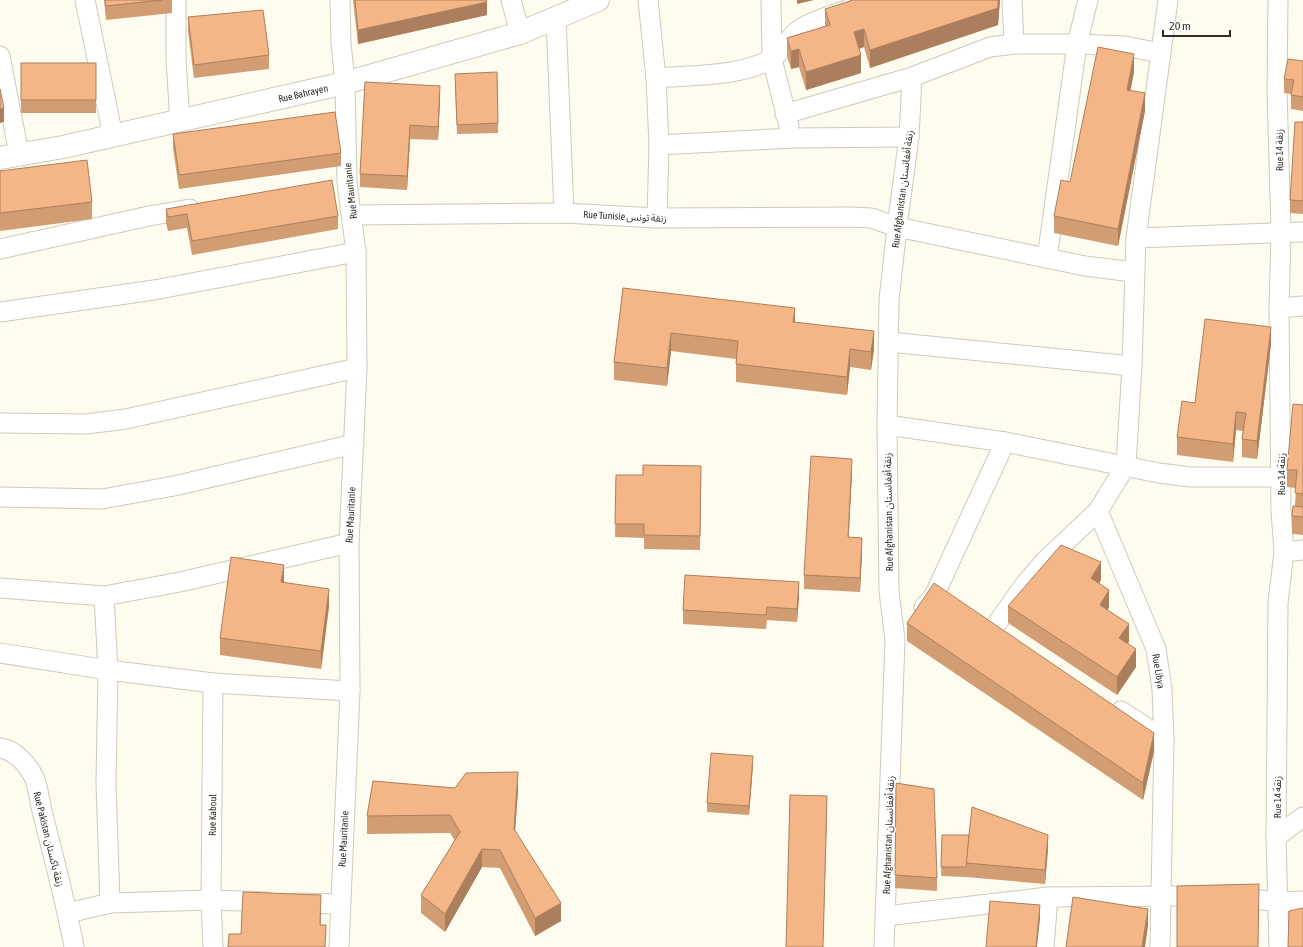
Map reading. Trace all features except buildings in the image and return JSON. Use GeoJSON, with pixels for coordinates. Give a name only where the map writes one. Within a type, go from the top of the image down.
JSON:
{"type":"FeatureCollection","features":[{"type":"Feature","properties":{"kind":"street"},"geometry":{"type":"LineString","coordinates":[[85,0],[113,136]]}},
{"type":"Feature","properties":{"kind":"street"},"geometry":{"type":"LineString","coordinates":[[176,0],[176,59],[180,122]]}},
{"type":"Feature","properties":{"kind":"street","name":"Rue Mauritanie"},"geometry":{"type":"LineString","coordinates":[[339,947],[350,691],[349,544],[357,368],[356,252],[352,215],[339,184],[345,83],[341,43],[340,0]]}},
{"type":"Feature","properties":{"kind":"street"},"geometry":{"type":"LineString","coordinates":[[511,0],[520,33]]}},
{"type":"Feature","properties":{"kind":"street","name":"Rue Bahrayen"},"geometry":{"type":"LineString","coordinates":[[10,156],[63,147],[180,122],[345,83],[520,33],[598,0]]}},
{"type":"Feature","properties":{"kind":"street"},"geometry":{"type":"LineString","coordinates":[[648,0],[656,78],[659,145],[657,218]]}},
{"type":"Feature","properties":{"kind":"street"},"geometry":{"type":"LineString","coordinates":[[771,0],[772,59],[785,114],[793,138]]}},
{"type":"Feature","properties":{"kind":"street"},"geometry":{"type":"LineString","coordinates":[[656,78],[729,73],[772,59],[787,40],[800,29],[876,0]]}},
{"type":"Feature","properties":{"kind":"street"},"geometry":{"type":"LineString","coordinates":[[1012,0],[1014,44]]}},
{"type":"Feature","properties":{"kind":"street"},"geometry":{"type":"LineString","coordinates":[[1047,258],[1077,44],[1088,0]]}},
{"type":"Feature","properties":{"kind":"street"},"geometry":{"type":"LineString","coordinates":[[993,629],[1026,583],[1046,560],[1098,511],[1126,465],[1132,366],[1133,272],[1136,238],[1168,0]]}},
{"type":"Feature","properties":{"kind":"street","name":"Rue 14 زنقة"},"geometry":{"type":"LineString","coordinates":[[1278,0],[1281,231],[1279,308],[1280,511],[1284,552],[1278,603],[1276,837],[1279,902],[1278,947]]}},
{"type":"Feature","properties":{"kind":"street"},"geometry":{"type":"LineString","coordinates":[[556,18],[564,213]]}},
{"type":"Feature","properties":{"kind":"street"},"geometry":{"type":"LineString","coordinates":[[785,114],[912,77],[990,48],[1014,44],[1125,46],[1160,53]]}},
{"type":"Feature","properties":{"kind":"street"},"geometry":{"type":"LineString","coordinates":[[0,56],[10,156]]}},
{"type":"Feature","properties":{"kind":"street","name":"Rue Afghanistan زنقة أفغانستان"},"geometry":{"type":"LineString","coordinates":[[884,947],[895,640],[889,591],[887,425],[889,300],[909,137],[912,77]]}},
{"type":"Feature","properties":{"kind":"street"},"geometry":{"type":"LineString","coordinates":[[659,145],[793,138],[909,137]]}},
{"type":"Feature","properties":{"kind":"street"},"geometry":{"type":"LineString","coordinates":[[0,249],[149,216],[205,206]]}},
{"type":"Feature","properties":{"kind":"street","name":"Rue Tunisie زنقة تونس"},"geometry":{"type":"LineString","coordinates":[[352,215],[564,213],[657,218],[871,218],[897,227],[1084,266],[1133,272]]}},
{"type":"Feature","properties":{"kind":"street"},"geometry":{"type":"LineString","coordinates":[[1136,238],[1281,231],[1303,232]]}},
{"type":"Feature","properties":{"kind":"street"},"geometry":{"type":"LineString","coordinates":[[0,312],[154,290],[356,252]]}},
{"type":"Feature","properties":{"kind":"street"},"geometry":{"type":"LineString","coordinates":[[1279,308],[1303,306]]}},
{"type":"Feature","properties":{"kind":"street"},"geometry":{"type":"LineString","coordinates":[[889,342],[1132,366]]}},
{"type":"Feature","properties":{"kind":"street"},"geometry":{"type":"LineString","coordinates":[[0,423],[86,424],[126,419],[357,368]]}},
{"type":"Feature","properties":{"kind":"street"},"geometry":{"type":"LineString","coordinates":[[887,425],[1005,442],[1126,465],[1159,473],[1190,477],[1281,477]]}},
{"type":"Feature","properties":{"kind":"street"},"geometry":{"type":"LineString","coordinates":[[895,640],[912,620],[940,600],[1005,442]]}},
{"type":"Feature","properties":{"kind":"street"},"geometry":{"type":"LineString","coordinates":[[0,497],[102,499],[180,485],[354,444]]}},
{"type":"Feature","properties":{"kind":"street","name":"Rue Libya"},"geometry":{"type":"LineString","coordinates":[[1098,511],[1156,649],[1162,688],[1164,739],[1160,947]]}},
{"type":"Feature","properties":{"kind":"street"},"geometry":{"type":"LineString","coordinates":[[0,588],[104,596],[180,582],[349,544]]}},
{"type":"Feature","properties":{"kind":"street"},"geometry":{"type":"LineString","coordinates":[[1284,552],[1303,550]]}},
{"type":"Feature","properties":{"kind":"street"},"geometry":{"type":"LineString","coordinates":[[104,596],[108,670],[106,783],[110,903]]}},
{"type":"Feature","properties":{"kind":"street"},"geometry":{"type":"LineString","coordinates":[[0,653],[108,670],[213,683],[350,691]]}},
{"type":"Feature","properties":{"kind":"street","name":"Rue Kaboul"},"geometry":{"type":"LineString","coordinates":[[213,683],[211,900],[213,947]]}},
{"type":"Feature","properties":{"kind":"street"},"geometry":{"type":"LineString","coordinates":[[1105,701],[1164,739]]}},
{"type":"Feature","properties":{"kind":"street","name":"Rue Pakistan زنقة باكستان"},"geometry":{"type":"LineString","coordinates":[[0,748],[6,749],[22,759],[35,778],[38,798],[68,914],[74,947]]}},
{"type":"Feature","properties":{"kind":"street"},"geometry":{"type":"LineString","coordinates":[[1276,837],[1303,817]]}},
{"type":"Feature","properties":{"kind":"street"},"geometry":{"type":"LineString","coordinates":[[1044,947],[1048,897]]}},
{"type":"Feature","properties":{"kind":"street"},"geometry":{"type":"LineString","coordinates":[[886,916],[1048,897],[1192,897]]}},
{"type":"Feature","properties":{"kind":"street"},"geometry":{"type":"LineString","coordinates":[[1214,897],[1279,902],[1303,901]]}},
{"type":"Feature","properties":{"kind":"street"},"geometry":{"type":"LineString","coordinates":[[68,914],[110,903],[211,900],[340,904]]}}]}
